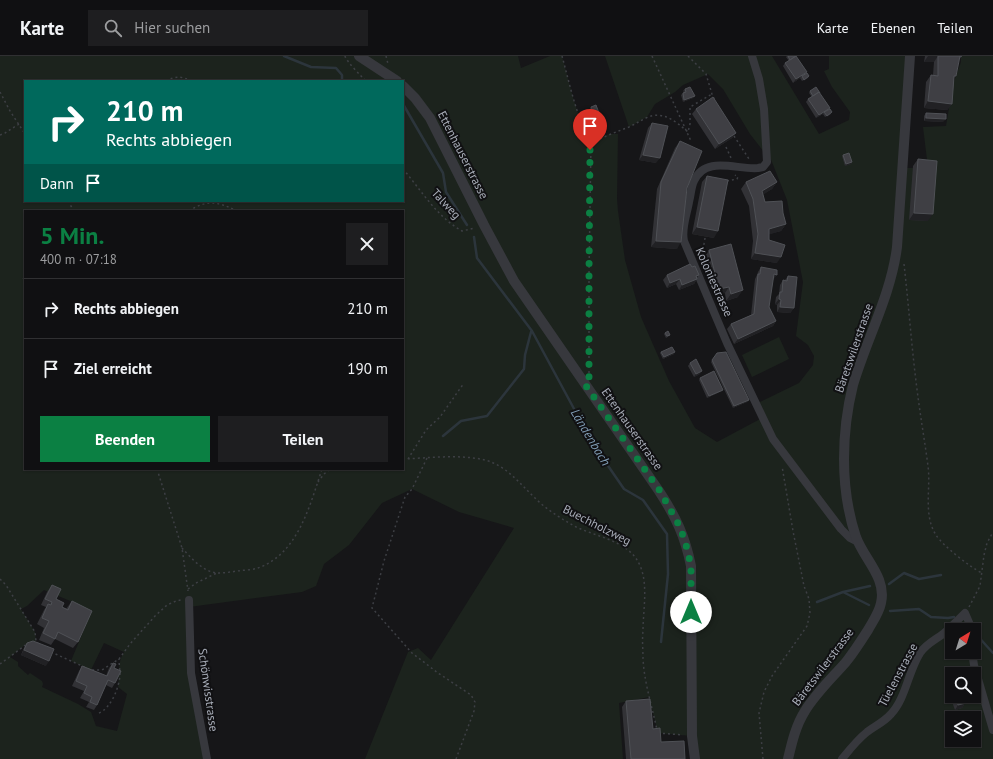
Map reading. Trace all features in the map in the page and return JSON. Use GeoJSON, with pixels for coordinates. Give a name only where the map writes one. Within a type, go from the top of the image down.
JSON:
{"type":"FeatureCollection","features":[{"type":"Feature","properties":{"kind":"street"},"geometry":{"type":"LineString","coordinates":[[359,56],[395,80]]}},
{"type":"Feature","properties":{"kind":"street"},"geometry":{"type":"LineString","coordinates":[[752,56],[759,79],[764,108],[768,157],[765,165],[761,168],[755,169]]}},
{"type":"Feature","properties":{"kind":"street","name":"Bäretswilerstrasse"},"geometry":{"type":"LineString","coordinates":[[788,759],[795,732],[804,712],[852,654],[875,618],[880,608],[882,598],[880,584],[875,571],[858,542],[853,528],[844,478],[844,447],[847,411],[854,384],[890,284],[895,264],[910,56]]}},
{"type":"Feature","properties":{"kind":"street","name":"Ettenhauserstrasse"},"geometry":{"type":"LineString","coordinates":[[404,87],[415,98],[430,118],[514,281],[660,491],[680,527],[691,566],[692,736],[695,759]]}},
{"type":"Feature","properties":{"kind":"street","name":"Koloniestrasse"},"geometry":{"type":"LineString","coordinates":[[755,169],[710,166],[697,175],[693,183],[683,237],[685,246],[773,439],[841,529],[850,538],[858,542]]}},
{"type":"Feature","properties":{"kind":"street","name":"Schönwisstrasse"},"geometry":{"type":"LineString","coordinates":[[189,600],[191,673],[207,759]]}},
{"type":"Feature","properties":{"kind":"street"},"geometry":{"type":"LineString","coordinates":[[965,612],[969,623]]}},
{"type":"Feature","properties":{"kind":"street","name":"Tüelenstrasse"},"geometry":{"type":"LineString","coordinates":[[842,759],[853,745],[866,733],[885,720],[892,713],[897,706],[920,653],[927,644],[951,627],[965,612]]}},
{"type":"Feature","properties":{"kind":"street"},"geometry":{"type":"LineString","coordinates":[[973,659],[993,730]]}},
{"type":"Feature","properties":{"kind":"path"},"geometry":{"type":"LineString","coordinates":[[345,56],[346,60],[365,80]]}},
{"type":"Feature","properties":{"kind":"path"},"geometry":{"type":"LineString","coordinates":[[562,56],[572,94],[586,134],[591,143],[589,377],[584,383]]}},
{"type":"Feature","properties":{"kind":"path"},"geometry":{"type":"LineString","coordinates":[[652,56],[691,141]]}},
{"type":"Feature","properties":{"kind":"path"},"geometry":{"type":"LineString","coordinates":[[688,56],[706,74],[717,105]]}},
{"type":"Feature","properties":{"kind":"path"},"geometry":{"type":"LineString","coordinates":[[168,80],[174,77],[180,77],[188,80]]}},
{"type":"Feature","properties":{"kind":"path"},"geometry":{"type":"LineString","coordinates":[[0,92],[24,132]]}},
{"type":"Feature","properties":{"kind":"path"},"geometry":{"type":"LineString","coordinates":[[688,132],[690,124],[690,107],[712,94]]}},
{"type":"Feature","properties":{"kind":"path"},"geometry":{"type":"LineString","coordinates":[[591,143],[653,116],[670,118],[688,132]]}},
{"type":"Feature","properties":{"kind":"path"},"geometry":{"type":"LineString","coordinates":[[0,135],[19,124]]}},
{"type":"Feature","properties":{"kind":"path"},"geometry":{"type":"LineString","coordinates":[[732,133],[755,169]]}},
{"type":"Feature","properties":{"kind":"path"},"geometry":{"type":"LineString","coordinates":[[723,182],[737,179],[736,175],[731,172],[732,167],[730,154],[726,147]]}},
{"type":"Feature","properties":{"kind":"path","name":"Talweg"},"geometry":{"type":"LineString","coordinates":[[404,170],[441,215],[453,226],[462,231],[471,230],[484,225]]}},
{"type":"Feature","properties":{"kind":"path"},"geometry":{"type":"LineString","coordinates":[[191,210],[201,204],[214,203],[221,204],[235,210]]}},
{"type":"Feature","properties":{"kind":"path"},"geometry":{"type":"LineString","coordinates":[[704,238],[702,256],[705,271]]}},
{"type":"Feature","properties":{"kind":"path"},"geometry":{"type":"LineString","coordinates":[[904,263],[917,396],[928,468],[929,511],[931,524],[936,535],[944,544],[974,569],[982,573]]}},
{"type":"Feature","properties":{"kind":"path"},"geometry":{"type":"LineString","coordinates":[[408,459],[426,430],[440,416],[464,383]]}},
{"type":"Feature","properties":{"kind":"path"},"geometry":{"type":"LineString","coordinates":[[763,759],[759,713],[764,692],[772,676],[807,626],[810,613],[809,599],[804,586],[793,531],[781,451]]}},
{"type":"Feature","properties":{"kind":"path"},"geometry":{"type":"LineString","coordinates":[[428,458],[412,489],[405,497],[384,561],[372,608],[412,653],[472,695],[475,702],[474,711],[456,759]]}},
{"type":"Feature","properties":{"kind":"path","name":"Buechholzweg"},"geometry":{"type":"LineString","coordinates":[[404,459],[477,459],[498,465],[511,474],[541,504],[568,522],[584,531],[618,543],[634,554],[643,575],[644,602],[642,633],[644,668],[658,733],[692,736]]}},
{"type":"Feature","properties":{"kind":"path"},"geometry":{"type":"LineString","coordinates":[[157,470],[182,548],[188,589],[196,583],[217,573],[258,568],[280,555],[289,545],[302,524],[322,470]]}},
{"type":"Feature","properties":{"kind":"path"},"geometry":{"type":"LineString","coordinates":[[316,486],[324,474],[329,470]]}},
{"type":"Feature","properties":{"kind":"path"},"geometry":{"type":"LineString","coordinates":[[965,612],[980,586],[986,549],[993,532]]}},
{"type":"Feature","properties":{"kind":"path"},"geometry":{"type":"LineString","coordinates":[[182,548],[200,565],[217,573]]}},
{"type":"Feature","properties":{"kind":"path"},"geometry":{"type":"LineString","coordinates":[[0,579],[6,585],[35,632],[36,641],[42,645]]}},
{"type":"Feature","properties":{"kind":"path"},"geometry":{"type":"LineString","coordinates":[[47,649],[92,670],[102,670],[119,659],[134,638],[167,605],[176,601],[189,600]]}},
{"type":"Feature","properties":{"kind":"path"},"geometry":{"type":"LineString","coordinates":[[0,664],[29,642]]}},
{"type":"Feature","properties":{"kind":"path"},"geometry":{"type":"LineString","coordinates":[[99,713],[104,711],[108,706],[118,687],[120,675],[119,659]]}},
{"type":"Feature","properties":{"kind":"shaded area"},"geometry":{"type":"Polygon","coordinates":[[[0,56],[518,56],[521,68],[550,56],[562,56],[577,111],[591,142],[609,134],[618,134],[618,211],[625,260],[641,317],[669,381],[695,428],[717,442],[762,418],[756,404],[799,383],[813,365],[814,356],[808,345],[796,336],[803,282],[787,200],[770,157],[768,157],[750,134],[723,89],[708,74],[683,85],[675,92],[655,104],[647,117],[629,127],[605,56],[772,56],[819,134],[849,120],[850,112],[832,87],[824,71],[829,69],[829,56],[910,56],[903,168],[928,168],[923,127],[946,126],[953,84],[961,62],[961,56],[993,56],[993,759],[695,759],[692,736],[658,733],[649,697],[619,703],[623,759],[365,759],[408,652],[418,648],[431,660],[514,528],[459,512],[412,489],[382,503],[349,545],[324,564],[316,586],[302,592],[189,607],[190,653],[207,759],[0,759],[0,56]],[[44,590],[27,606],[21,609],[35,632],[36,641],[29,642],[10,657],[18,662],[18,666],[28,675],[30,673],[42,681],[42,687],[78,704],[91,712],[96,726],[117,731],[127,694],[118,687],[120,660],[124,652],[104,643],[91,670],[71,661],[90,615],[75,603],[44,590]]]}},
{"type":"Feature","properties":{"kind":"shaded area"},"geometry":{"type":"Polygon","coordinates":[[[779,337],[789,359],[752,377],[742,355],[779,337]]]}},
{"type":"Feature","properties":{"kind":"building"},"geometry":{"type":"Polygon","coordinates":[[[788,56],[796,56],[790,60],[788,56]]]}},
{"type":"Feature","properties":{"kind":"building"},"geometry":{"type":"Polygon","coordinates":[[[796,56],[807,72],[796,79],[785,63],[796,56]]]}},
{"type":"Feature","properties":{"kind":"building"},"geometry":{"type":"Polygon","coordinates":[[[938,56],[960,56],[956,76],[954,76],[952,104],[928,101],[931,75],[938,76],[938,56]]]}},
{"type":"Feature","properties":{"kind":"building"},"geometry":{"type":"Polygon","coordinates":[[[807,73],[809,76],[804,80],[802,76],[807,73]]]}},
{"type":"Feature","properties":{"kind":"building"},"geometry":{"type":"Polygon","coordinates":[[[690,87],[695,96],[684,100],[683,93],[686,92],[685,89],[690,87]]]}},
{"type":"Feature","properties":{"kind":"building"},"geometry":{"type":"Polygon","coordinates":[[[816,87],[820,93],[819,92],[813,96],[810,91],[816,87]]]}},
{"type":"Feature","properties":{"kind":"building"},"geometry":{"type":"Polygon","coordinates":[[[819,92],[830,108],[819,115],[808,99],[819,92]]]}},
{"type":"Feature","properties":{"kind":"building"},"geometry":{"type":"Polygon","coordinates":[[[713,97],[736,133],[719,144],[696,109],[713,97]]]}},
{"type":"Feature","properties":{"kind":"building"},"geometry":{"type":"Polygon","coordinates":[[[596,105],[605,129],[595,133],[588,113],[592,111],[591,107],[596,105]]]}},
{"type":"Feature","properties":{"kind":"building"},"geometry":{"type":"Polygon","coordinates":[[[830,109],[832,112],[827,116],[824,112],[830,109]]]}},
{"type":"Feature","properties":{"kind":"building"},"geometry":{"type":"Polygon","coordinates":[[[926,113],[946,114],[946,119],[926,118],[926,113]]]}},
{"type":"Feature","properties":{"kind":"building"},"geometry":{"type":"Polygon","coordinates":[[[652,123],[668,126],[660,158],[643,155],[652,123]]]}},
{"type":"Feature","properties":{"kind":"building"},"geometry":{"type":"Polygon","coordinates":[[[680,141],[702,151],[687,188],[681,242],[656,241],[661,182],[680,141]]]}},
{"type":"Feature","properties":{"kind":"building"},"geometry":{"type":"Polygon","coordinates":[[[849,153],[852,162],[846,164],[843,155],[849,153]]]}},
{"type":"Feature","properties":{"kind":"building"},"geometry":{"type":"Polygon","coordinates":[[[918,159],[937,161],[933,214],[914,213],[918,159]]]}},
{"type":"Feature","properties":{"kind":"building"},"geometry":{"type":"Polygon","coordinates":[[[770,171],[777,182],[762,191],[765,202],[782,201],[786,224],[769,229],[769,240],[785,245],[781,257],[755,253],[758,234],[753,199],[746,182],[770,171]]]}},
{"type":"Feature","properties":{"kind":"building"},"geometry":{"type":"Polygon","coordinates":[[[707,176],[728,180],[718,231],[697,227],[707,176]]]}},
{"type":"Feature","properties":{"kind":"building"},"geometry":{"type":"Polygon","coordinates":[[[731,244],[743,290],[731,294],[729,287],[719,289],[709,250],[731,244]]]}},
{"type":"Feature","properties":{"kind":"building"},"geometry":{"type":"Polygon","coordinates":[[[690,264],[692,267],[695,266],[699,275],[696,276],[697,279],[682,285],[680,279],[670,283],[667,275],[690,264]]]}},
{"type":"Feature","properties":{"kind":"building"},"geometry":{"type":"Polygon","coordinates":[[[761,267],[777,270],[777,275],[774,274],[769,307],[776,321],[738,339],[731,324],[754,314],[758,274],[760,274],[761,267]]]}},
{"type":"Feature","properties":{"kind":"building"},"geometry":{"type":"Polygon","coordinates":[[[788,276],[797,277],[794,308],[780,307],[781,300],[779,299],[780,292],[782,292],[783,280],[787,281],[788,276]]]}},
{"type":"Feature","properties":{"kind":"building"},"geometry":{"type":"Polygon","coordinates":[[[668,331],[670,335],[667,336],[665,333],[668,331]]]}},
{"type":"Feature","properties":{"kind":"building"},"geometry":{"type":"Polygon","coordinates":[[[672,347],[675,352],[664,357],[661,352],[672,347]]]}},
{"type":"Feature","properties":{"kind":"building"},"geometry":{"type":"Polygon","coordinates":[[[726,352],[749,400],[734,406],[712,360],[717,353],[726,352]]]}},
{"type":"Feature","properties":{"kind":"building"},"geometry":{"type":"Polygon","coordinates":[[[696,359],[702,371],[696,374],[690,363],[696,359]]]}},
{"type":"Feature","properties":{"kind":"building"},"geometry":{"type":"Polygon","coordinates":[[[714,371],[723,390],[709,396],[700,378],[714,371]]]}},
{"type":"Feature","properties":{"kind":"building"},"geometry":{"type":"Polygon","coordinates":[[[52,585],[61,589],[56,599],[64,603],[62,607],[68,610],[72,601],[92,611],[78,642],[58,632],[55,639],[43,633],[49,621],[42,618],[48,604],[51,605],[52,602],[45,599],[52,585]]]}},
{"type":"Feature","properties":{"kind":"building"},"geometry":{"type":"Polygon","coordinates":[[[33,641],[54,649],[49,661],[24,650],[27,643],[33,641]]]}},
{"type":"Feature","properties":{"kind":"building"},"geometry":{"type":"Polygon","coordinates":[[[113,663],[116,664],[114,668],[121,671],[115,683],[108,680],[97,705],[90,702],[92,697],[84,693],[87,686],[76,681],[82,666],[107,676],[113,663]]]}},
{"type":"Feature","properties":{"kind":"building"},"geometry":{"type":"Polygon","coordinates":[[[650,699],[653,729],[660,728],[661,742],[684,741],[685,759],[631,759],[626,701],[650,699]]]}},
{"type":"Feature","properties":{"kind":"waterway","name":"Ländenbach"},"geometry":{"type":"LineString","coordinates":[[284,56],[311,67],[336,68],[342,75],[342,80]]}},
{"type":"Feature","properties":{"kind":"waterway","name":"Ländenbach"},"geometry":{"type":"LineString","coordinates":[[404,106],[443,173],[446,192],[467,225]]}},
{"type":"Feature","properties":{"kind":"waterway","name":"Ländenbach"},"geometry":{"type":"LineString","coordinates":[[474,237],[477,258],[532,331],[593,444],[624,489],[643,500],[667,534],[668,574],[661,642]]}},
{"type":"Feature","properties":{"kind":"waterway"},"geometry":{"type":"LineString","coordinates":[[443,436],[461,421],[487,416],[524,369],[525,355],[531,332]]}},
{"type":"Feature","properties":{"kind":"waterway"},"geometry":{"type":"LineString","coordinates":[[889,584],[904,573],[919,579],[941,575]]}},
{"type":"Feature","properties":{"kind":"waterway"},"geometry":{"type":"LineString","coordinates":[[843,592],[870,586]]}},
{"type":"Feature","properties":{"kind":"waterway"},"geometry":{"type":"LineString","coordinates":[[817,602],[843,592],[869,605]]}},
{"type":"Feature","properties":{"kind":"waterway"},"geometry":{"type":"LineString","coordinates":[[890,611],[919,609],[931,617],[954,617]]}},
{"type":"Feature","properties":{"kind":"waterway"},"geometry":{"type":"LineString","coordinates":[[981,640],[993,653]]}},
{"type":"Feature","properties":{"kind":"route"},"geometry":{"type":"LineString","coordinates":[[590,150],[589,377],[584,383],[660,491],[680,527],[691,566],[691,612]]}}]}
